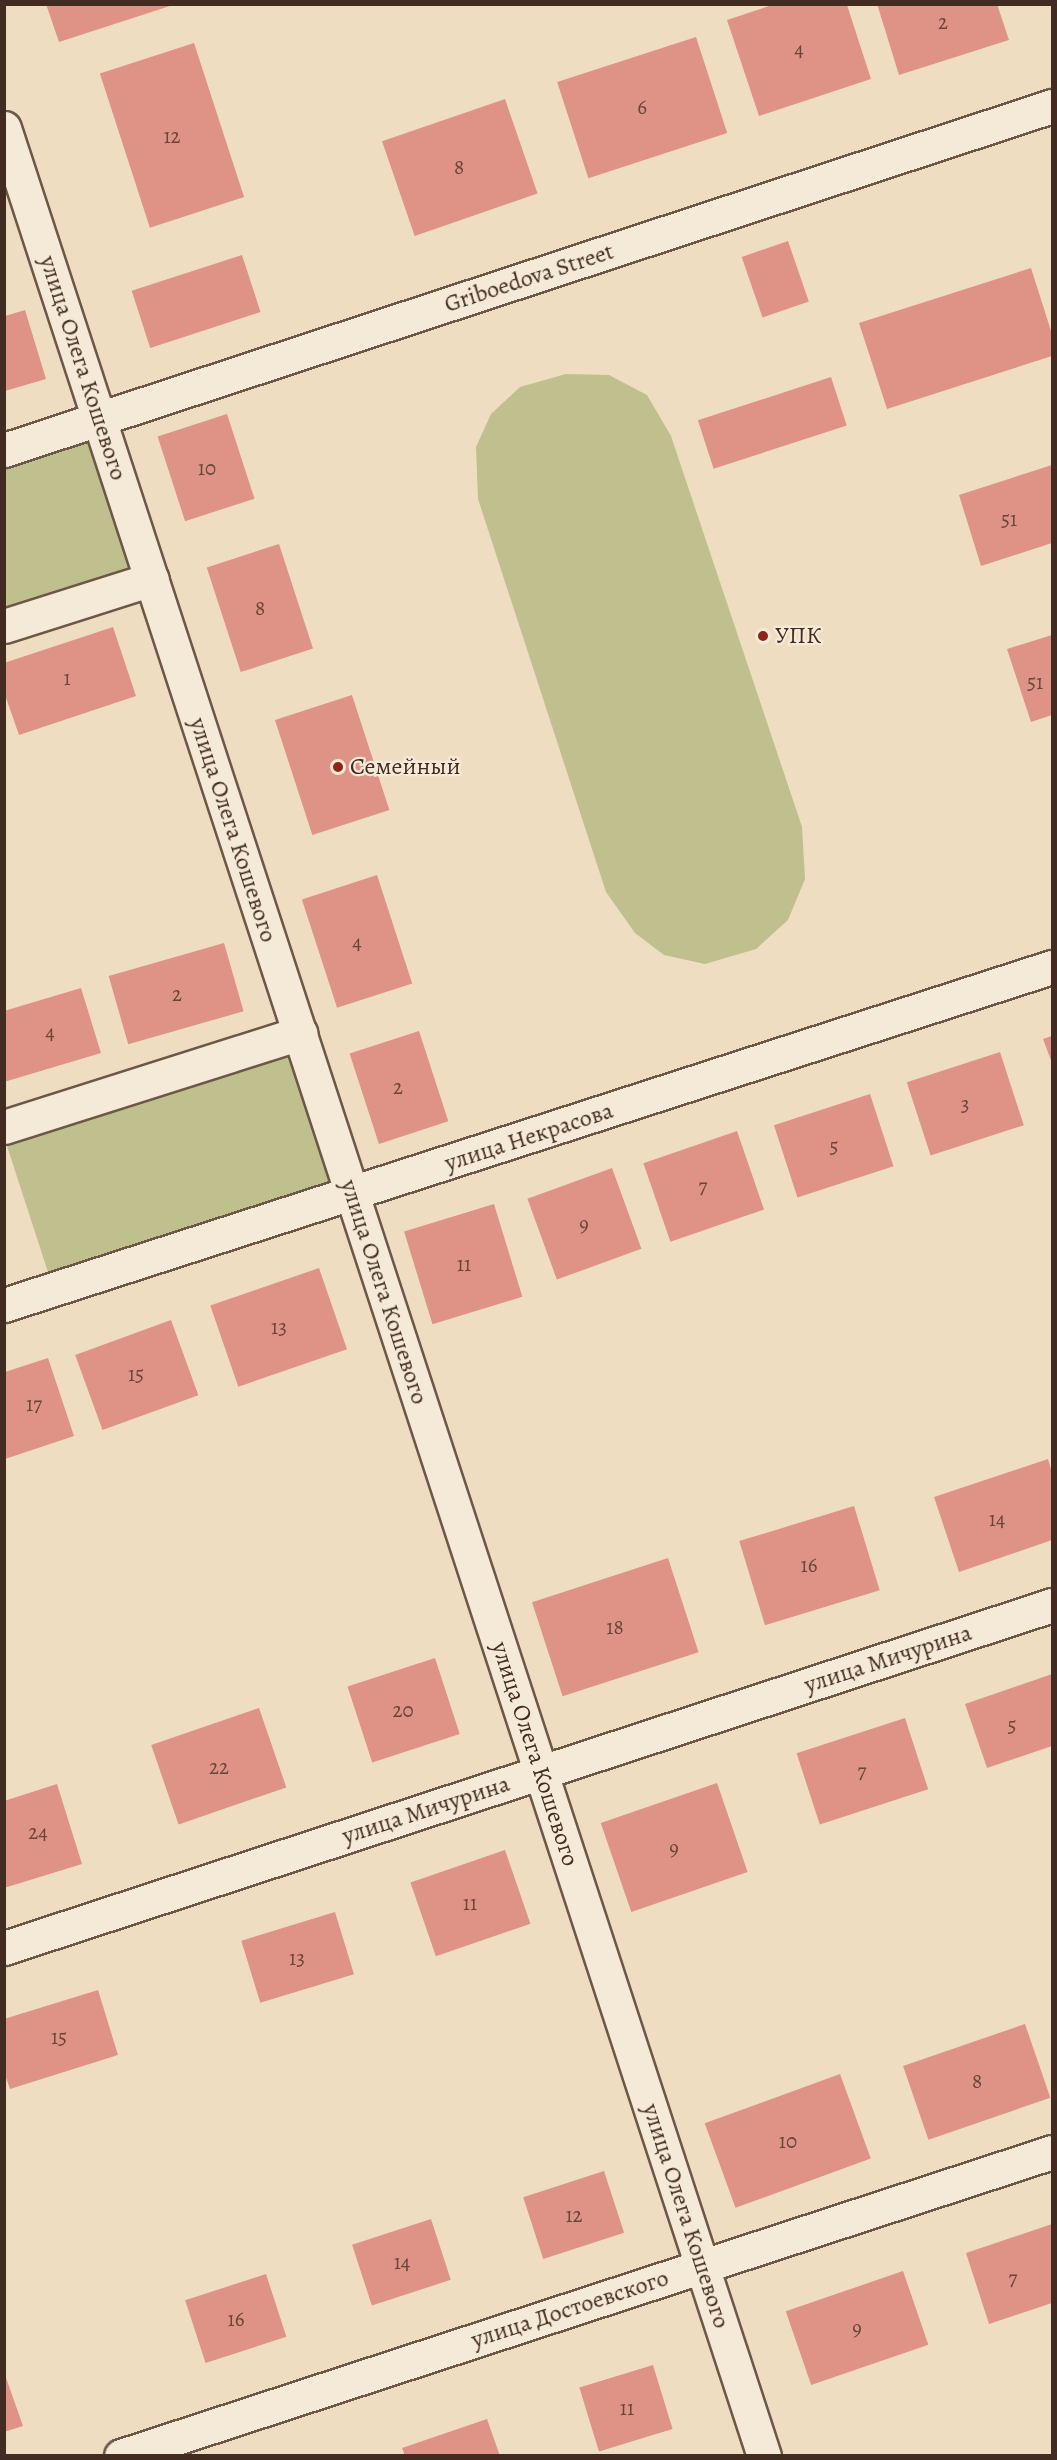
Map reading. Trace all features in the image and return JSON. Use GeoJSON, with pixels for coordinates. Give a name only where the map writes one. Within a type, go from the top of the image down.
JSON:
{"type":"FeatureCollection","features":[{"type":"Feature","properties":{"kind":"street","name":"Griboedova Street"},"geometry":{"type":"LineString","coordinates":[[4,450],[1053,106]]}},
{"type":"Feature","properties":{"kind":"street","name":"улица Олега Кошевого"},"geometry":{"type":"LineString","coordinates":[[4,128],[764,2456]]}},
{"type":"Feature","properties":{"kind":"street"},"geometry":{"type":"LineString","coordinates":[[4,626],[152,579]]}},
{"type":"Feature","properties":{"kind":"street","name":"улица Некрасова"},"geometry":{"type":"LineString","coordinates":[[4,1305],[352,1195],[1053,967]]}},
{"type":"Feature","properties":{"kind":"street"},"geometry":{"type":"LineString","coordinates":[[4,1127],[300,1033]]}},
{"type":"Feature","properties":{"kind":"street","name":"улица Мичурина"},"geometry":{"type":"LineString","coordinates":[[4,1948],[1053,1605]]}},
{"type":"Feature","properties":{"kind":"street","name":"улица Достоевского"},"geometry":{"type":"LineString","coordinates":[[122,2456],[1053,2152]]}},
{"type":"Feature","properties":{"kind":"shaded area"},"geometry":{"type":"Polygon","coordinates":[[[566,374],[609,375],[647,395],[671,436],[802,827],[805,879],[788,920],[756,949],[705,964],[664,955],[635,933],[606,892],[478,499],[476,447],[491,414],[520,387],[566,374]]]}},
{"type":"Feature","properties":{"kind":"shaded area"},"geometry":{"type":"Polygon","coordinates":[[[92,434],[136,573],[5,615],[4,462],[92,434]]]}},
{"type":"Feature","properties":{"kind":"shaded area"},"geometry":{"type":"Polygon","coordinates":[[[291,1046],[336,1185],[50,1278],[5,1139],[291,1046]]]}},
{"type":"Feature","properties":{"kind":"building"},"geometry":{"type":"Polygon","coordinates":[[[46,4],[173,4],[173,5],[59,42],[46,4]]]}},
{"type":"Feature","properties":{"kind":"building"},"geometry":{"type":"Polygon","coordinates":[[[877,4],[997,4],[1009,40],[899,75],[877,4]]]}},
{"type":"Feature","properties":{"kind":"building"},"geometry":{"type":"Polygon","coordinates":[[[772,5],[847,5],[871,79],[759,116],[727,20],[772,5]]]}},
{"type":"Feature","properties":{"kind":"building"},"geometry":{"type":"Polygon","coordinates":[[[696,37],[727,133],[588,178],[557,82],[696,37]]]}},
{"type":"Feature","properties":{"kind":"building"},"geometry":{"type":"Polygon","coordinates":[[[194,43],[244,197],[150,228],[100,74],[194,43]]]}},
{"type":"Feature","properties":{"kind":"building"},"geometry":{"type":"Polygon","coordinates":[[[505,99],[538,194],[415,236],[382,141],[505,99]]]}},
{"type":"Feature","properties":{"kind":"building"},"geometry":{"type":"Polygon","coordinates":[[[788,241],[809,302],[763,317],[742,257],[788,241]]]}},
{"type":"Feature","properties":{"kind":"building"},"geometry":{"type":"Polygon","coordinates":[[[242,255],[261,312],[150,348],[132,291],[242,255]]]}},
{"type":"Feature","properties":{"kind":"building"},"geometry":{"type":"Polygon","coordinates":[[[1031,268],[1052,334],[1052,356],[887,409],[859,323],[1031,268]]]}},
{"type":"Feature","properties":{"kind":"building"},"geometry":{"type":"Polygon","coordinates":[[[25,310],[46,379],[5,391],[5,316],[25,310]]]}},
{"type":"Feature","properties":{"kind":"building"},"geometry":{"type":"Polygon","coordinates":[[[831,377],[847,426],[714,469],[698,420],[831,377]]]}},
{"type":"Feature","properties":{"kind":"building"},"geometry":{"type":"Polygon","coordinates":[[[227,414],[255,499],[185,521],[158,437],[227,414]]]}},
{"type":"Feature","properties":{"kind":"building"},"geometry":{"type":"Polygon","coordinates":[[[1052,465],[1052,543],[981,566],[959,495],[1052,465]]]}},
{"type":"Feature","properties":{"kind":"building"},"geometry":{"type":"Polygon","coordinates":[[[279,544],[313,649],[241,672],[207,567],[279,544]]]}},
{"type":"Feature","properties":{"kind":"building"},"geometry":{"type":"Polygon","coordinates":[[[113,627],[136,696],[19,735],[4,692],[4,663],[113,627]]]}},
{"type":"Feature","properties":{"kind":"building"},"geometry":{"type":"Polygon","coordinates":[[[1052,635],[1052,715],[1031,722],[1007,649],[1052,635]]]}},
{"type":"Feature","properties":{"kind":"building"},"geometry":{"type":"Polygon","coordinates":[[[352,695],[389,810],[312,835],[275,720],[352,695]]]}},
{"type":"Feature","properties":{"kind":"building"},"geometry":{"type":"Polygon","coordinates":[[[377,875],[412,983],[337,1008],[302,899],[377,875]]]}},
{"type":"Feature","properties":{"kind":"building"},"geometry":{"type":"Polygon","coordinates":[[[224,943],[244,1011],[128,1044],[109,976],[224,943]]]}},
{"type":"Feature","properties":{"kind":"building"},"geometry":{"type":"Polygon","coordinates":[[[81,988],[101,1053],[4,1082],[4,1011],[81,988]]]}},
{"type":"Feature","properties":{"kind":"building"},"geometry":{"type":"Polygon","coordinates":[[[419,1031],[448,1121],[379,1144],[350,1054],[419,1031]]]}},
{"type":"Feature","properties":{"kind":"building"},"geometry":{"type":"Polygon","coordinates":[[[1052,1036],[1052,1063],[1043,1039],[1052,1036]]]}},
{"type":"Feature","properties":{"kind":"building"},"geometry":{"type":"Polygon","coordinates":[[[1000,1052],[1024,1125],[931,1156],[907,1082],[1000,1052]]]}},
{"type":"Feature","properties":{"kind":"building"},"geometry":{"type":"Polygon","coordinates":[[[870,1094],[893,1166],[797,1197],[774,1125],[870,1094]]]}},
{"type":"Feature","properties":{"kind":"building"},"geometry":{"type":"Polygon","coordinates":[[[737,1131],[764,1209],[670,1242],[643,1163],[737,1131]]]}},
{"type":"Feature","properties":{"kind":"building"},"geometry":{"type":"Polygon","coordinates":[[[612,1168],[641,1249],[557,1280],[527,1199],[612,1168]]]}},
{"type":"Feature","properties":{"kind":"building"},"geometry":{"type":"Polygon","coordinates":[[[494,1204],[522,1297],[432,1324],[404,1231],[494,1204]]]}},
{"type":"Feature","properties":{"kind":"building"},"geometry":{"type":"Polygon","coordinates":[[[319,1268],[347,1349],[238,1387],[210,1305],[319,1268]]]}},
{"type":"Feature","properties":{"kind":"building"},"geometry":{"type":"Polygon","coordinates":[[[171,1320],[198,1395],[103,1430],[75,1355],[171,1320]]]}},
{"type":"Feature","properties":{"kind":"building"},"geometry":{"type":"Polygon","coordinates":[[[48,1358],[74,1436],[5,1459],[5,1372],[48,1358]]]}},
{"type":"Feature","properties":{"kind":"building"},"geometry":{"type":"Polygon","coordinates":[[[1048,1459],[1052,1473],[1052,1540],[959,1572],[934,1497],[1048,1459]]]}},
{"type":"Feature","properties":{"kind":"building"},"geometry":{"type":"Polygon","coordinates":[[[854,1506],[880,1590],[765,1625],[739,1541],[854,1506]]]}},
{"type":"Feature","properties":{"kind":"building"},"geometry":{"type":"Polygon","coordinates":[[[668,1558],[699,1652],[563,1696],[532,1602],[668,1558]]]}},
{"type":"Feature","properties":{"kind":"building"},"geometry":{"type":"Polygon","coordinates":[[[435,1658],[460,1734],[372,1763],[348,1686],[435,1658]]]}},
{"type":"Feature","properties":{"kind":"building"},"geometry":{"type":"Polygon","coordinates":[[[1052,1674],[1052,1746],[987,1768],[965,1704],[1052,1674]]]}},
{"type":"Feature","properties":{"kind":"building"},"geometry":{"type":"Polygon","coordinates":[[[259,1708],[286,1787],[179,1825],[151,1745],[259,1708]]]}},
{"type":"Feature","properties":{"kind":"building"},"geometry":{"type":"Polygon","coordinates":[[[905,1718],[928,1789],[820,1825],[797,1753],[905,1718]]]}},
{"type":"Feature","properties":{"kind":"building"},"geometry":{"type":"Polygon","coordinates":[[[717,1783],[748,1872],[631,1912],[601,1823],[717,1783]]]}},
{"type":"Feature","properties":{"kind":"building"},"geometry":{"type":"Polygon","coordinates":[[[57,1784],[82,1864],[4,1888],[4,1801],[57,1784]]]}},
{"type":"Feature","properties":{"kind":"building"},"geometry":{"type":"Polygon","coordinates":[[[505,1850],[530,1924],[436,1956],[410,1883],[505,1850]]]}},
{"type":"Feature","properties":{"kind":"building"},"geometry":{"type":"Polygon","coordinates":[[[335,1912],[354,1974],[260,2003],[241,1941],[335,1912]]]}},
{"type":"Feature","properties":{"kind":"building"},"geometry":{"type":"Polygon","coordinates":[[[98,1990],[118,2055],[10,2089],[4,2072],[4,2019],[98,1990]]]}},
{"type":"Feature","properties":{"kind":"building"},"geometry":{"type":"Polygon","coordinates":[[[1025,2024],[1050,2098],[928,2140],[903,2066],[1025,2024]]]}},
{"type":"Feature","properties":{"kind":"building"},"geometry":{"type":"Polygon","coordinates":[[[840,2074],[871,2159],[735,2208],[705,2123],[840,2074]]]}},
{"type":"Feature","properties":{"kind":"building"},"geometry":{"type":"Polygon","coordinates":[[[604,2171],[624,2233],[543,2259],[523,2197],[604,2171]]]}},
{"type":"Feature","properties":{"kind":"building"},"geometry":{"type":"Polygon","coordinates":[[[431,2219],[451,2280],[372,2306],[352,2245],[431,2219]]]}},
{"type":"Feature","properties":{"kind":"building"},"geometry":{"type":"Polygon","coordinates":[[[1052,2224],[1052,2303],[989,2324],[966,2253],[1052,2224]]]}},
{"type":"Feature","properties":{"kind":"building"},"geometry":{"type":"Polygon","coordinates":[[[903,2271],[928,2345],[811,2385],[786,2311],[903,2271]]]}},
{"type":"Feature","properties":{"kind":"building"},"geometry":{"type":"Polygon","coordinates":[[[266,2274],[286,2337],[206,2363],[185,2300],[266,2274]]]}},
{"type":"Feature","properties":{"kind":"building"},"geometry":{"type":"Polygon","coordinates":[[[653,2365],[673,2429],[599,2452],[579,2388],[653,2365]]]}},
{"type":"Feature","properties":{"kind":"building"},"geometry":{"type":"Polygon","coordinates":[[[4,2372],[23,2426],[4,2432],[4,2372]]]}},
{"type":"Feature","properties":{"kind":"building"},"geometry":{"type":"Polygon","coordinates":[[[487,2419],[500,2456],[405,2456],[402,2448],[487,2419]]]}},
{"type":"Feature","properties":{"kind":"place","name":"УПК"},"geometry":{"type":"Point","coordinates":[763,636]}},
{"type":"Feature","properties":{"kind":"place","name":"Семейный"},"geometry":{"type":"Point","coordinates":[338,767]}}]}
